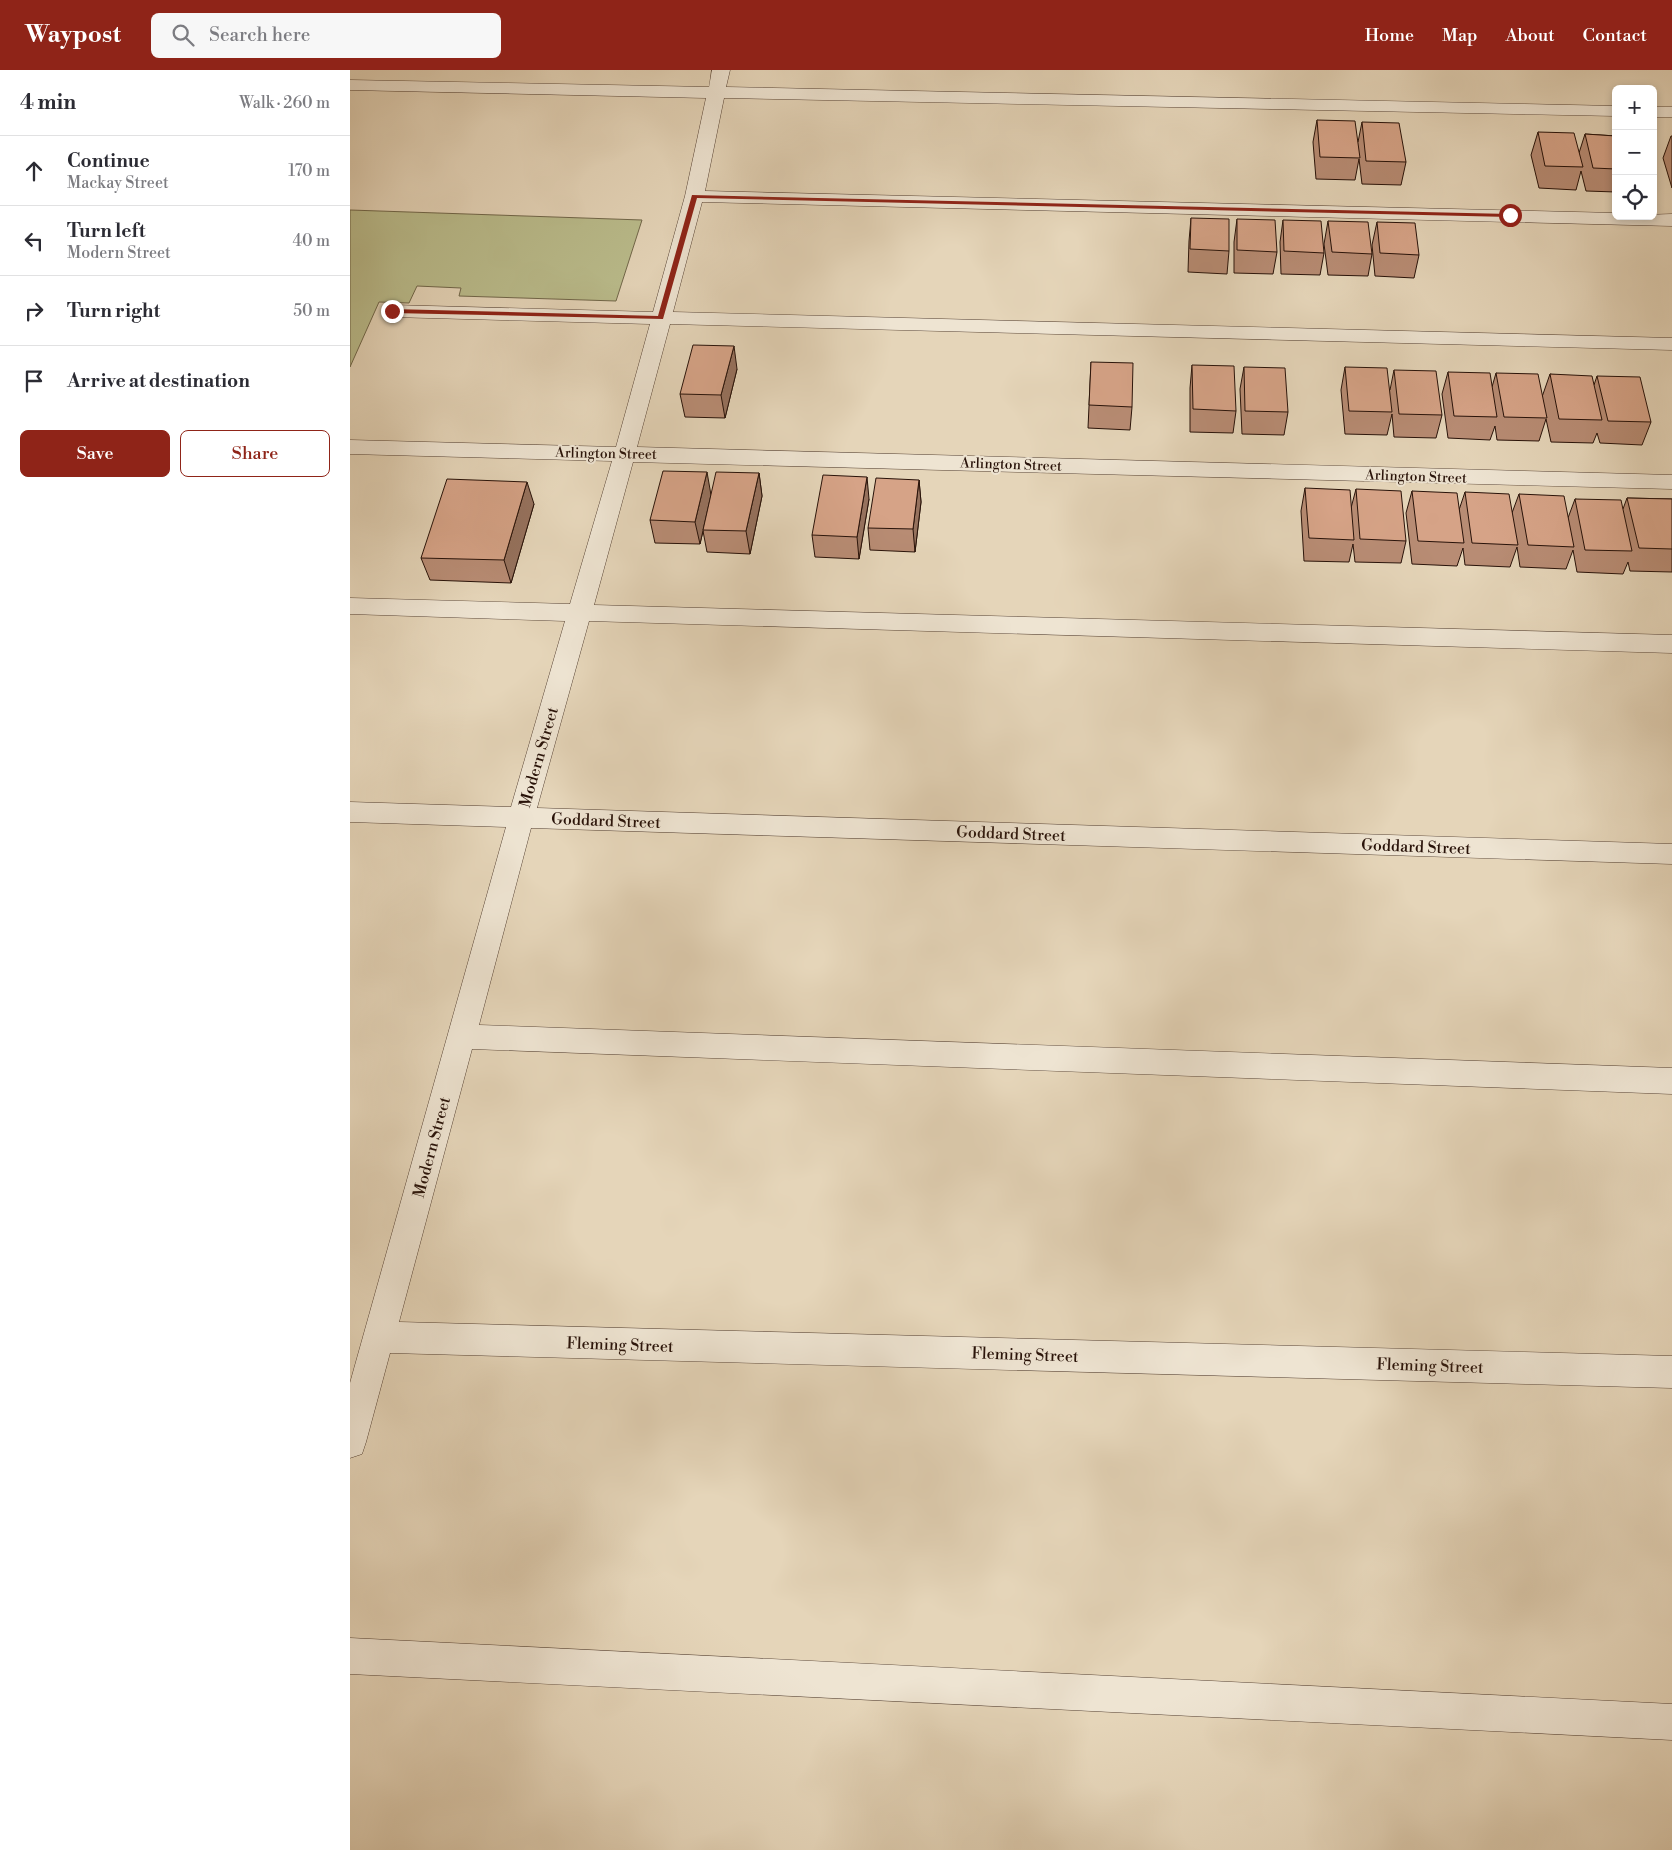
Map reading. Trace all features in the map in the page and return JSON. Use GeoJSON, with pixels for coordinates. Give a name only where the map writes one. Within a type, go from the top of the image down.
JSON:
{"type":"FeatureCollection","features":[{"type":"Feature","properties":{"kind":"street"},"geometry":{"type":"LineString","coordinates":[[350,85],[718,81],[1612,111]]}},
{"type":"Feature","properties":{"kind":"street","name":"Modern Street"},"geometry":{"type":"LineString","coordinates":[[350,1442],[521,818],[625,454],[694,196],[718,81]]}},
{"type":"Feature","properties":{"kind":"street"},"geometry":{"type":"LineString","coordinates":[[1657,112],[1672,112]]}},
{"type":"Feature","properties":{"kind":"street"},"geometry":{"type":"LineString","coordinates":[[694,196],[1672,220]]}},
{"type":"Feature","properties":{"kind":"street"},"geometry":{"type":"LineString","coordinates":[[392,311],[1672,344]]}},
{"type":"Feature","properties":{"kind":"street","name":"Arlington Street"},"geometry":{"type":"LineString","coordinates":[[350,447],[1672,482]]}},
{"type":"Feature","properties":{"kind":"street"},"geometry":{"type":"LineString","coordinates":[[350,606],[1672,644]]}},
{"type":"Feature","properties":{"kind":"street","name":"Goddard Street"},"geometry":{"type":"LineString","coordinates":[[350,812],[1672,854]]}},
{"type":"Feature","properties":{"kind":"street"},"geometry":{"type":"LineString","coordinates":[[461,1036],[1672,1081]]}},
{"type":"Feature","properties":{"kind":"street","name":"Fleming Street"},"geometry":{"type":"LineString","coordinates":[[379,1337],[1672,1372]]}},
{"type":"Feature","properties":{"kind":"street"},"geometry":{"type":"LineString","coordinates":[[350,1656],[1672,1722]]}},
{"type":"Feature","properties":{"kind":"green space"},"geometry":{"type":"Polygon","coordinates":[[[350,210],[642,220],[616,301],[459,296],[461,288],[417,286],[409,303],[379,302],[350,367],[350,210]]]}},
{"type":"Feature","properties":{"kind":"building"},"geometry":{"type":"Polygon","coordinates":[[[1317,120],[1355,121],[1360,158],[1320,157],[1317,120]]]}},
{"type":"Feature","properties":{"kind":"building"},"geometry":{"type":"Polygon","coordinates":[[[1362,122],[1399,123],[1406,162],[1366,161],[1362,122]]]}},
{"type":"Feature","properties":{"kind":"building"},"geometry":{"type":"Polygon","coordinates":[[[1538,132],[1574,133],[1583,167],[1545,166],[1538,132]]]}},
{"type":"Feature","properties":{"kind":"building"},"geometry":{"type":"Polygon","coordinates":[[[1585,134],[1612,136],[1612,169],[1593,168],[1585,134]]]}},
{"type":"Feature","properties":{"kind":"building"},"geometry":{"type":"Polygon","coordinates":[[[1191,218],[1229,219],[1229,251],[1190,249],[1191,218]]]}},
{"type":"Feature","properties":{"kind":"building"},"geometry":{"type":"Polygon","coordinates":[[[1237,219],[1275,220],[1277,252],[1237,250],[1237,219]]]}},
{"type":"Feature","properties":{"kind":"building"},"geometry":{"type":"Polygon","coordinates":[[[1283,220],[1321,221],[1324,253],[1284,251],[1283,220]]]}},
{"type":"Feature","properties":{"kind":"building"},"geometry":{"type":"Polygon","coordinates":[[[1328,221],[1368,222],[1372,254],[1332,252],[1328,221]]]}},
{"type":"Feature","properties":{"kind":"building"},"geometry":{"type":"Polygon","coordinates":[[[1377,222],[1415,223],[1419,255],[1380,253],[1377,222]]]}},
{"type":"Feature","properties":{"kind":"building"},"geometry":{"type":"Polygon","coordinates":[[[693,345],[734,346],[721,395],[680,394],[693,345]]]}},
{"type":"Feature","properties":{"kind":"building"},"geometry":{"type":"Polygon","coordinates":[[[1091,362],[1133,363],[1132,407],[1089,405],[1091,362]]]}},
{"type":"Feature","properties":{"kind":"building"},"geometry":{"type":"Polygon","coordinates":[[[1192,365],[1234,366],[1236,411],[1193,409],[1192,365]]]}},
{"type":"Feature","properties":{"kind":"building"},"geometry":{"type":"Polygon","coordinates":[[[1244,367],[1285,368],[1288,412],[1245,411],[1244,367]]]}},
{"type":"Feature","properties":{"kind":"building"},"geometry":{"type":"Polygon","coordinates":[[[1345,367],[1387,368],[1392,412],[1349,411],[1345,367]]]}},
{"type":"Feature","properties":{"kind":"building"},"geometry":{"type":"Polygon","coordinates":[[[1394,370],[1436,371],[1442,415],[1399,414],[1394,370]]]}},
{"type":"Feature","properties":{"kind":"building"},"geometry":{"type":"Polygon","coordinates":[[[1448,372],[1490,373],[1497,417],[1454,416],[1448,372]]]}},
{"type":"Feature","properties":{"kind":"building"},"geometry":{"type":"Polygon","coordinates":[[[1496,373],[1538,374],[1547,418],[1504,417],[1496,373]]]}},
{"type":"Feature","properties":{"kind":"building"},"geometry":{"type":"Polygon","coordinates":[[[1550,374],[1592,376],[1602,420],[1559,419],[1550,374]]]}},
{"type":"Feature","properties":{"kind":"building"},"geometry":{"type":"Polygon","coordinates":[[[1597,376],[1640,377],[1651,422],[1608,421],[1597,376]]]}},
{"type":"Feature","properties":{"kind":"building"},"geometry":{"type":"Polygon","coordinates":[[[663,471],[707,472],[695,522],[650,520],[663,471]]]}},
{"type":"Feature","properties":{"kind":"building"},"geometry":{"type":"Polygon","coordinates":[[[716,472],[759,473],[746,531],[703,530],[716,472]]]}},
{"type":"Feature","properties":{"kind":"building"},"geometry":{"type":"Polygon","coordinates":[[[823,475],[867,477],[857,537],[812,535],[823,475]]]}},
{"type":"Feature","properties":{"kind":"building"},"geometry":{"type":"Polygon","coordinates":[[[876,478],[919,480],[913,529],[868,528],[876,478]]]}},
{"type":"Feature","properties":{"kind":"building"},"geometry":{"type":"Polygon","coordinates":[[[447,479],[527,482],[504,560],[421,558],[447,479]]]}},
{"type":"Feature","properties":{"kind":"building"},"geometry":{"type":"Polygon","coordinates":[[[1305,488],[1350,490],[1354,540],[1309,538],[1305,488]]]}},
{"type":"Feature","properties":{"kind":"building"},"geometry":{"type":"Polygon","coordinates":[[[1356,489],[1401,491],[1406,541],[1360,539],[1356,489]]]}},
{"type":"Feature","properties":{"kind":"building"},"geometry":{"type":"Polygon","coordinates":[[[1412,491],[1457,493],[1464,543],[1418,541],[1412,491]]]}},
{"type":"Feature","properties":{"kind":"building"},"geometry":{"type":"Polygon","coordinates":[[[1465,492],[1509,494],[1518,545],[1472,543],[1465,492]]]}},
{"type":"Feature","properties":{"kind":"building"},"geometry":{"type":"Polygon","coordinates":[[[1519,494],[1564,496],[1574,547],[1528,545],[1519,494]]]}},
{"type":"Feature","properties":{"kind":"building"},"geometry":{"type":"Polygon","coordinates":[[[1627,498],[1672,499],[1672,549],[1639,548],[1627,498]]]}},
{"type":"Feature","properties":{"kind":"building"},"geometry":{"type":"Polygon","coordinates":[[[1575,499],[1621,500],[1632,551],[1585,550],[1575,499]]]}},
{"type":"Feature","properties":{"kind":"route"},"geometry":{"type":"LineString","coordinates":[[392,311],[661,318],[694,196],[1510,215]]}}]}
